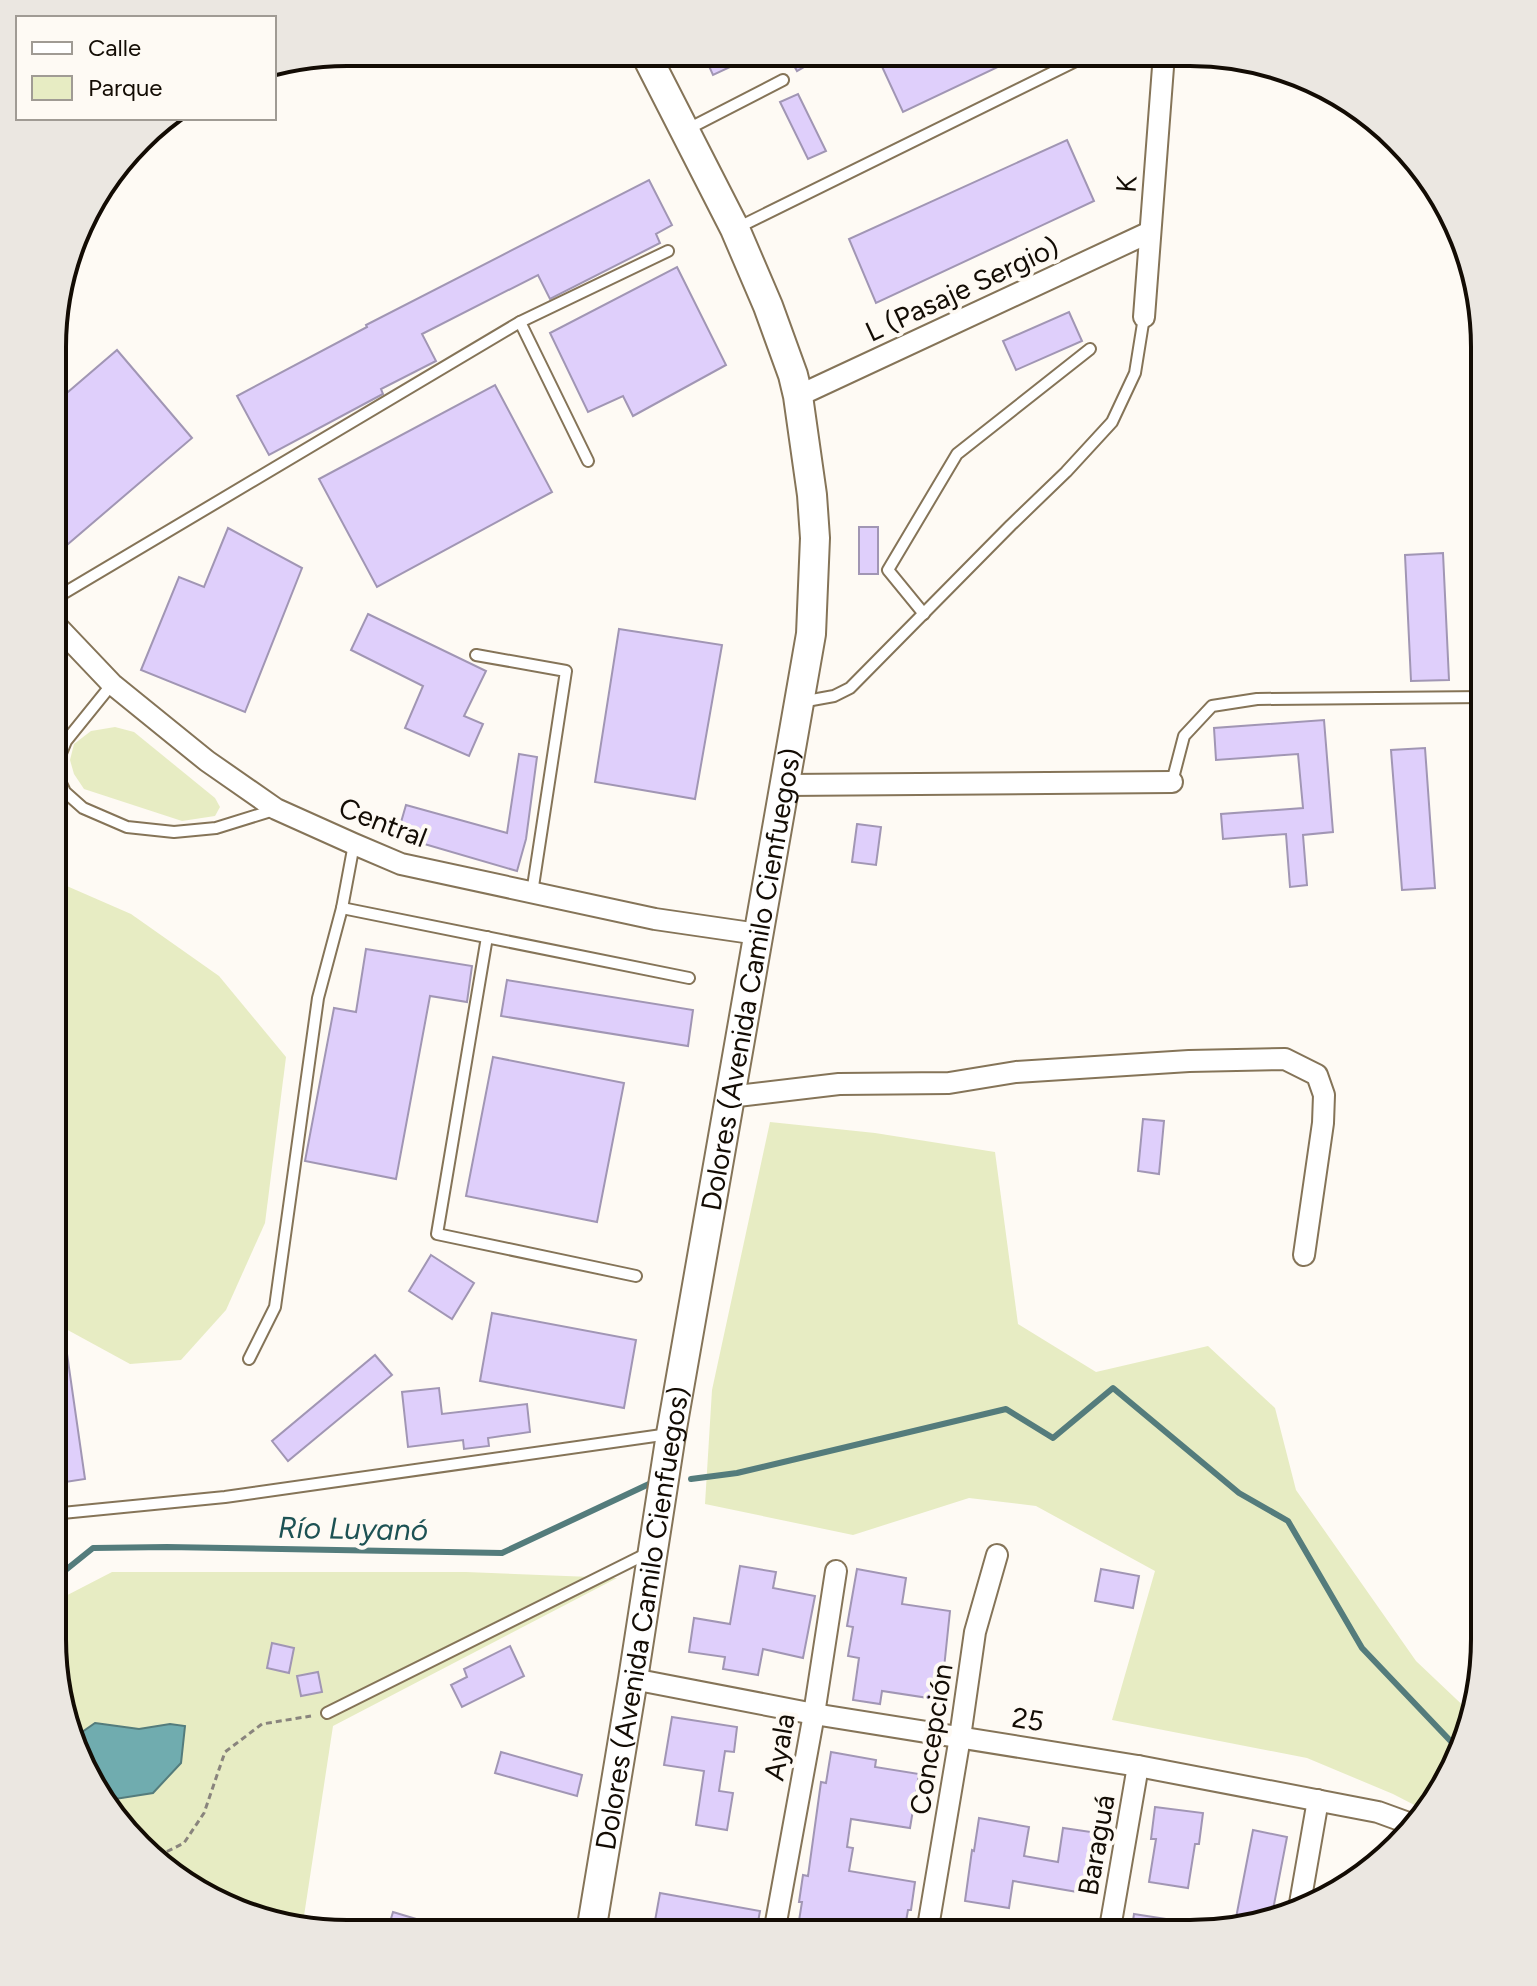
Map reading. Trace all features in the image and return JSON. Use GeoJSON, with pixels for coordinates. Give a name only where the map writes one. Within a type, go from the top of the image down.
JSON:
{"type":"FeatureCollection","features":[{"type":"Feature","properties":{"kind":"main road","name":"Dolores (Avenida Camilo Cienfuegos)"},"geometry":{"type":"LineString","coordinates":[[593,1920],[671,1434],[811,634],[815,538],[812,495],[793,375],[735,229],[652,67]]}},
{"type":"Feature","properties":{"kind":"street","name":"K"},"geometry":{"type":"LineString","coordinates":[[1144,317],[1163,66]]}},
{"type":"Feature","properties":{"kind":"street","name":"L (Pasaje Sergio)"},"geometry":{"type":"LineString","coordinates":[[798,396],[1150,232]]}},
{"type":"Feature","properties":{"kind":"street","name":"Central"},"geometry":{"type":"LineString","coordinates":[[66,636],[112,684],[207,761],[276,809],[354,844],[401,864],[655,919],[758,934]]}},
{"type":"Feature","properties":{"kind":"street"},"geometry":{"type":"LineString","coordinates":[[786,785],[1172,782]]}},
{"type":"Feature","properties":{"kind":"street"},"geometry":{"type":"LineString","coordinates":[[729,1097],[839,1084],[949,1083],[1016,1072],[1189,1061],[1285,1059],[1317,1075],[1324,1095],[1323,1123],[1304,1255]]}},
{"type":"Feature","properties":{"kind":"street","name":"Concepción"},"geometry":{"type":"LineString","coordinates":[[929,1919],[975,1632],[997,1555]]}},
{"type":"Feature","properties":{"kind":"street","name":"Ayala"},"geometry":{"type":"LineString","coordinates":[[776,1920],[836,1571]]}},
{"type":"Feature","properties":{"kind":"street","name":"25"},"geometry":{"type":"LineString","coordinates":[[633,1679],[814,1714],[1138,1766],[1378,1812],[1403,1821]]}},
{"type":"Feature","properties":{"kind":"street","name":"Baraguá"},"geometry":{"type":"LineString","coordinates":[[1112,1919],[1138,1766]]}},
{"type":"Feature","properties":{"kind":"street"},"geometry":{"type":"LineString","coordinates":[[1301,1897],[1318,1800]]}},
{"type":"Feature","properties":{"kind":"lane"},"geometry":{"type":"LineString","coordinates":[[735,229],[1065,66]]}},
{"type":"Feature","properties":{"kind":"lane"},"geometry":{"type":"LineString","coordinates":[[684,131],[783,80]]}},
{"type":"Feature","properties":{"kind":"lane"},"geometry":{"type":"LineString","coordinates":[[66,592],[520,322],[668,251]]}},
{"type":"Feature","properties":{"kind":"lane"},"geometry":{"type":"LineString","coordinates":[[799,702],[834,696],[850,688],[1112,422],[1135,373],[1144,317]]}},
{"type":"Feature","properties":{"kind":"lane"},"geometry":{"type":"LineString","coordinates":[[520,322],[588,461]]}},
{"type":"Feature","properties":{"kind":"lane"},"geometry":{"type":"LineString","coordinates":[[924,614],[888,570],[957,454],[1090,349]]}},
{"type":"Feature","properties":{"kind":"lane"},"geometry":{"type":"LineString","coordinates":[[476,655],[566,671],[532,893]]}},
{"type":"Feature","properties":{"kind":"lane"},"geometry":{"type":"LineString","coordinates":[[66,741],[112,684]]}},
{"type":"Feature","properties":{"kind":"lane"},"geometry":{"type":"LineString","coordinates":[[1172,782],[1184,736],[1212,706],[1257,699],[1471,697]]}},
{"type":"Feature","properties":{"kind":"lane"},"geometry":{"type":"LineString","coordinates":[[66,793],[83,808],[127,827],[174,832],[216,828],[276,809]]}},
{"type":"Feature","properties":{"kind":"lane"},"geometry":{"type":"LineString","coordinates":[[249,1359],[275,1307],[318,998],[342,908],[354,844]]}},
{"type":"Feature","properties":{"kind":"lane"},"geometry":{"type":"LineString","coordinates":[[342,908],[689,978]]}},
{"type":"Feature","properties":{"kind":"lane"},"geometry":{"type":"LineString","coordinates":[[487,937],[437,1234],[636,1276]]}},
{"type":"Feature","properties":{"kind":"lane"},"geometry":{"type":"LineString","coordinates":[[66,1513],[225,1497],[671,1434]]}},
{"type":"Feature","properties":{"kind":"lane"},"geometry":{"type":"LineString","coordinates":[[327,1713],[653,1550]]}},
{"type":"Feature","properties":{"kind":"path"},"geometry":{"type":"LineString","coordinates":[[165,1853],[184,1843],[204,1813],[225,1752],[262,1724],[327,1713]]}},
{"type":"Feature","properties":{"kind":"green space"},"geometry":{"type":"Polygon","coordinates":[[[115,727],[134,732],[215,798],[220,807],[215,816],[182,821],[84,789],[74,774],[70,760],[74,744],[91,731],[115,727]]]}},
{"type":"Feature","properties":{"kind":"green space"},"geometry":{"type":"Polygon","coordinates":[[[66,886],[131,914],[219,976],[286,1057],[265,1223],[226,1310],[181,1360],[130,1364],[66,1329],[66,886]]]}},
{"type":"Feature","properties":{"kind":"green space"},"geometry":{"type":"Polygon","coordinates":[[[770,1122],[875,1133],[995,1152],[1018,1324],[1096,1372],[1208,1346],[1275,1408],[1296,1490],[1416,1661],[1463,1705],[1450,1747],[1416,1806],[1307,1758],[1112,1720],[1155,1571],[1036,1506],[969,1498],[853,1535],[705,1504],[712,1390],[770,1122]]]}},
{"type":"Feature","properties":{"kind":"green space"},"geometry":{"type":"Polygon","coordinates":[[[112,1572],[466,1572],[617,1578],[333,1726],[304,1917],[239,1899],[206,1882],[148,1838],[124,1810],[87,1747],[71,1694],[66,1596],[112,1572]]]}},
{"type":"Feature","properties":{"kind":"water"},"geometry":{"type":"Polygon","coordinates":[[[95,1723],[139,1729],[170,1724],[185,1726],[181,1763],[153,1793],[116,1799],[82,1732],[95,1723]]]}},
{"type":"Feature","properties":{"kind":"building"},"geometry":{"type":"Polygon","coordinates":[[[882,66],[999,66],[903,112],[882,66]]]}},
{"type":"Feature","properties":{"kind":"building"},"geometry":{"type":"Polygon","coordinates":[[[709,67],[731,67],[713,75],[709,67]]]}},
{"type":"Feature","properties":{"kind":"building"},"geometry":{"type":"Polygon","coordinates":[[[798,94],[826,151],[808,159],[780,102],[798,94]]]}},
{"type":"Feature","properties":{"kind":"building"},"geometry":{"type":"Polygon","coordinates":[[[1067,140],[1094,201],[876,303],[849,239],[1067,140]]]}},
{"type":"Feature","properties":{"kind":"building"},"geometry":{"type":"Polygon","coordinates":[[[649,180],[672,225],[656,234],[660,243],[550,299],[538,275],[422,334],[436,361],[381,389],[383,394],[269,455],[237,396],[366,325],[649,180]]]}},
{"type":"Feature","properties":{"kind":"building"},"geometry":{"type":"Polygon","coordinates":[[[677,267],[726,365],[633,416],[623,396],[588,412],[550,333],[677,267]]]}},
{"type":"Feature","properties":{"kind":"building"},"geometry":{"type":"Polygon","coordinates":[[[1069,312],[1082,341],[1016,370],[1003,341],[1069,312]]]}},
{"type":"Feature","properties":{"kind":"building"},"geometry":{"type":"Polygon","coordinates":[[[117,350],[192,438],[66,546],[66,394],[117,350]]]}},
{"type":"Feature","properties":{"kind":"building"},"geometry":{"type":"Polygon","coordinates":[[[495,385],[552,492],[377,587],[319,479],[495,385]]]}},
{"type":"Feature","properties":{"kind":"building"},"geometry":{"type":"Polygon","coordinates":[[[859,527],[878,527],[878,574],[859,574],[859,527]]]}},
{"type":"Feature","properties":{"kind":"building"},"geometry":{"type":"Polygon","coordinates":[[[228,528],[302,568],[245,712],[141,670],[179,577],[204,587],[228,528]]]}},
{"type":"Feature","properties":{"kind":"building"},"geometry":{"type":"Polygon","coordinates":[[[1443,553],[1449,680],[1411,681],[1405,555],[1443,553]]]}},
{"type":"Feature","properties":{"kind":"building"},"geometry":{"type":"Polygon","coordinates":[[[368,614],[486,671],[464,716],[483,724],[469,756],[405,728],[423,686],[351,650],[368,614]]]}},
{"type":"Feature","properties":{"kind":"building"},"geometry":{"type":"Polygon","coordinates":[[[619,629],[722,645],[695,799],[595,782],[619,629]]]}},
{"type":"Feature","properties":{"kind":"building"},"geometry":{"type":"Polygon","coordinates":[[[1324,720],[1333,832],[1303,835],[1307,885],[1290,887],[1286,834],[1223,839],[1221,814],[1303,808],[1298,754],[1216,760],[1214,728],[1324,720]]]}},
{"type":"Feature","properties":{"kind":"building"},"geometry":{"type":"Polygon","coordinates":[[[1425,748],[1435,888],[1402,890],[1391,750],[1425,748]]]}},
{"type":"Feature","properties":{"kind":"building"},"geometry":{"type":"Polygon","coordinates":[[[519,754],[537,757],[526,839],[517,871],[397,836],[406,805],[507,833],[519,754]]]}},
{"type":"Feature","properties":{"kind":"building"},"geometry":{"type":"Polygon","coordinates":[[[857,824],[881,827],[876,865],[852,862],[857,824]]]}},
{"type":"Feature","properties":{"kind":"building"},"geometry":{"type":"Polygon","coordinates":[[[366,949],[472,966],[467,1002],[430,996],[396,1179],[305,1161],[334,1008],[356,1012],[366,949]]]}},
{"type":"Feature","properties":{"kind":"building"},"geometry":{"type":"Polygon","coordinates":[[[507,980],[693,1010],[688,1046],[501,1016],[507,980]]]}},
{"type":"Feature","properties":{"kind":"building"},"geometry":{"type":"Polygon","coordinates":[[[493,1057],[624,1083],[597,1222],[466,1196],[493,1057]]]}},
{"type":"Feature","properties":{"kind":"building"},"geometry":{"type":"Polygon","coordinates":[[[1143,1119],[1164,1121],[1159,1174],[1138,1171],[1143,1119]]]}},
{"type":"Feature","properties":{"kind":"building"},"geometry":{"type":"Polygon","coordinates":[[[431,1255],[474,1283],[452,1319],[409,1291],[431,1255]]]}},
{"type":"Feature","properties":{"kind":"building"},"geometry":{"type":"Polygon","coordinates":[[[492,1313],[636,1340],[624,1408],[480,1381],[492,1313]]]}},
{"type":"Feature","properties":{"kind":"building"},"geometry":{"type":"Polygon","coordinates":[[[66,1347],[85,1479],[66,1482],[66,1347]]]}},
{"type":"Feature","properties":{"kind":"building"},"geometry":{"type":"Polygon","coordinates":[[[375,1355],[392,1375],[288,1461],[272,1441],[375,1355]]]}},
{"type":"Feature","properties":{"kind":"building"},"geometry":{"type":"Polygon","coordinates":[[[439,1388],[442,1414],[527,1404],[530,1432],[488,1438],[489,1446],[464,1449],[463,1440],[408,1447],[402,1392],[439,1388]]]}},
{"type":"Feature","properties":{"kind":"building"},"geometry":{"type":"Polygon","coordinates":[[[740,1566],[776,1572],[773,1588],[815,1596],[803,1658],[763,1649],[758,1675],[723,1669],[725,1657],[689,1652],[694,1618],[730,1624],[740,1566]]]}},
{"type":"Feature","properties":{"kind":"building"},"geometry":{"type":"Polygon","coordinates":[[[857,1569],[906,1578],[902,1604],[950,1611],[944,1668],[941,1668],[935,1699],[882,1691],[880,1704],[853,1700],[859,1658],[848,1656],[853,1627],[847,1626],[857,1569]]]}},
{"type":"Feature","properties":{"kind":"building"},"geometry":{"type":"Polygon","coordinates":[[[1101,1569],[1139,1576],[1133,1608],[1095,1601],[1101,1569]]]}},
{"type":"Feature","properties":{"kind":"building"},"geometry":{"type":"Polygon","coordinates":[[[272,1643],[294,1648],[289,1673],[267,1668],[272,1643]]]}},
{"type":"Feature","properties":{"kind":"building"},"geometry":{"type":"Polygon","coordinates":[[[510,1646],[524,1676],[462,1707],[451,1685],[467,1677],[464,1669],[510,1646]]]}},
{"type":"Feature","properties":{"kind":"building"},"geometry":{"type":"Polygon","coordinates":[[[318,1672],[322,1692],[301,1696],[297,1676],[318,1672]]]}},
{"type":"Feature","properties":{"kind":"building"},"geometry":{"type":"Polygon","coordinates":[[[672,1717],[737,1727],[734,1752],[725,1751],[719,1791],[733,1793],[727,1830],[696,1825],[704,1771],[664,1765],[672,1717]]]}},
{"type":"Feature","properties":{"kind":"building"},"geometry":{"type":"Polygon","coordinates":[[[501,1752],[582,1775],[577,1796],[495,1773],[501,1752]]]}},
{"type":"Feature","properties":{"kind":"building"},"geometry":{"type":"Polygon","coordinates":[[[831,1752],[876,1760],[875,1767],[919,1774],[910,1828],[851,1819],[847,1847],[853,1848],[849,1871],[915,1882],[911,1910],[908,1910],[906,1919],[799,1919],[803,1875],[808,1876],[821,1782],[826,1783],[831,1752]]]}},
{"type":"Feature","properties":{"kind":"building"},"geometry":{"type":"Polygon","coordinates":[[[1155,1807],[1203,1813],[1188,1888],[1149,1882],[1156,1839],[1151,1839],[1155,1807]]]}},
{"type":"Feature","properties":{"kind":"building"},"geometry":{"type":"Polygon","coordinates":[[[979,1818],[1029,1827],[1024,1856],[1058,1862],[1063,1828],[1098,1833],[1089,1894],[1013,1881],[1009,1908],[965,1901],[979,1818]]]}},
{"type":"Feature","properties":{"kind":"building"},"geometry":{"type":"Polygon","coordinates":[[[1253,1830],[1287,1837],[1274,1907],[1236,1916],[1253,1830]]]}},
{"type":"Feature","properties":{"kind":"building"},"geometry":{"type":"Polygon","coordinates":[[[660,1893],[760,1911],[758,1920],[655,1920],[660,1893]]]}},
{"type":"Feature","properties":{"kind":"building"},"geometry":{"type":"Polygon","coordinates":[[[393,1912],[419,1920],[391,1920],[393,1912]]]}},
{"type":"Feature","properties":{"kind":"building"},"geometry":{"type":"Polygon","coordinates":[[[1134,1914],[1167,1919],[1133,1919],[1134,1914]]]}},
{"type":"Feature","properties":{"kind":"waterway"},"geometry":{"type":"LineString","coordinates":[[691,1479],[737,1473],[1006,1409],[1053,1438],[1113,1388],[1239,1493],[1288,1521],[1362,1648],[1452,1742]]}},
{"type":"Feature","properties":{"kind":"waterway","name":"Río Luyanó"},"geometry":{"type":"LineString","coordinates":[[66,1570],[93,1548],[502,1553],[649,1484]]}}]}
